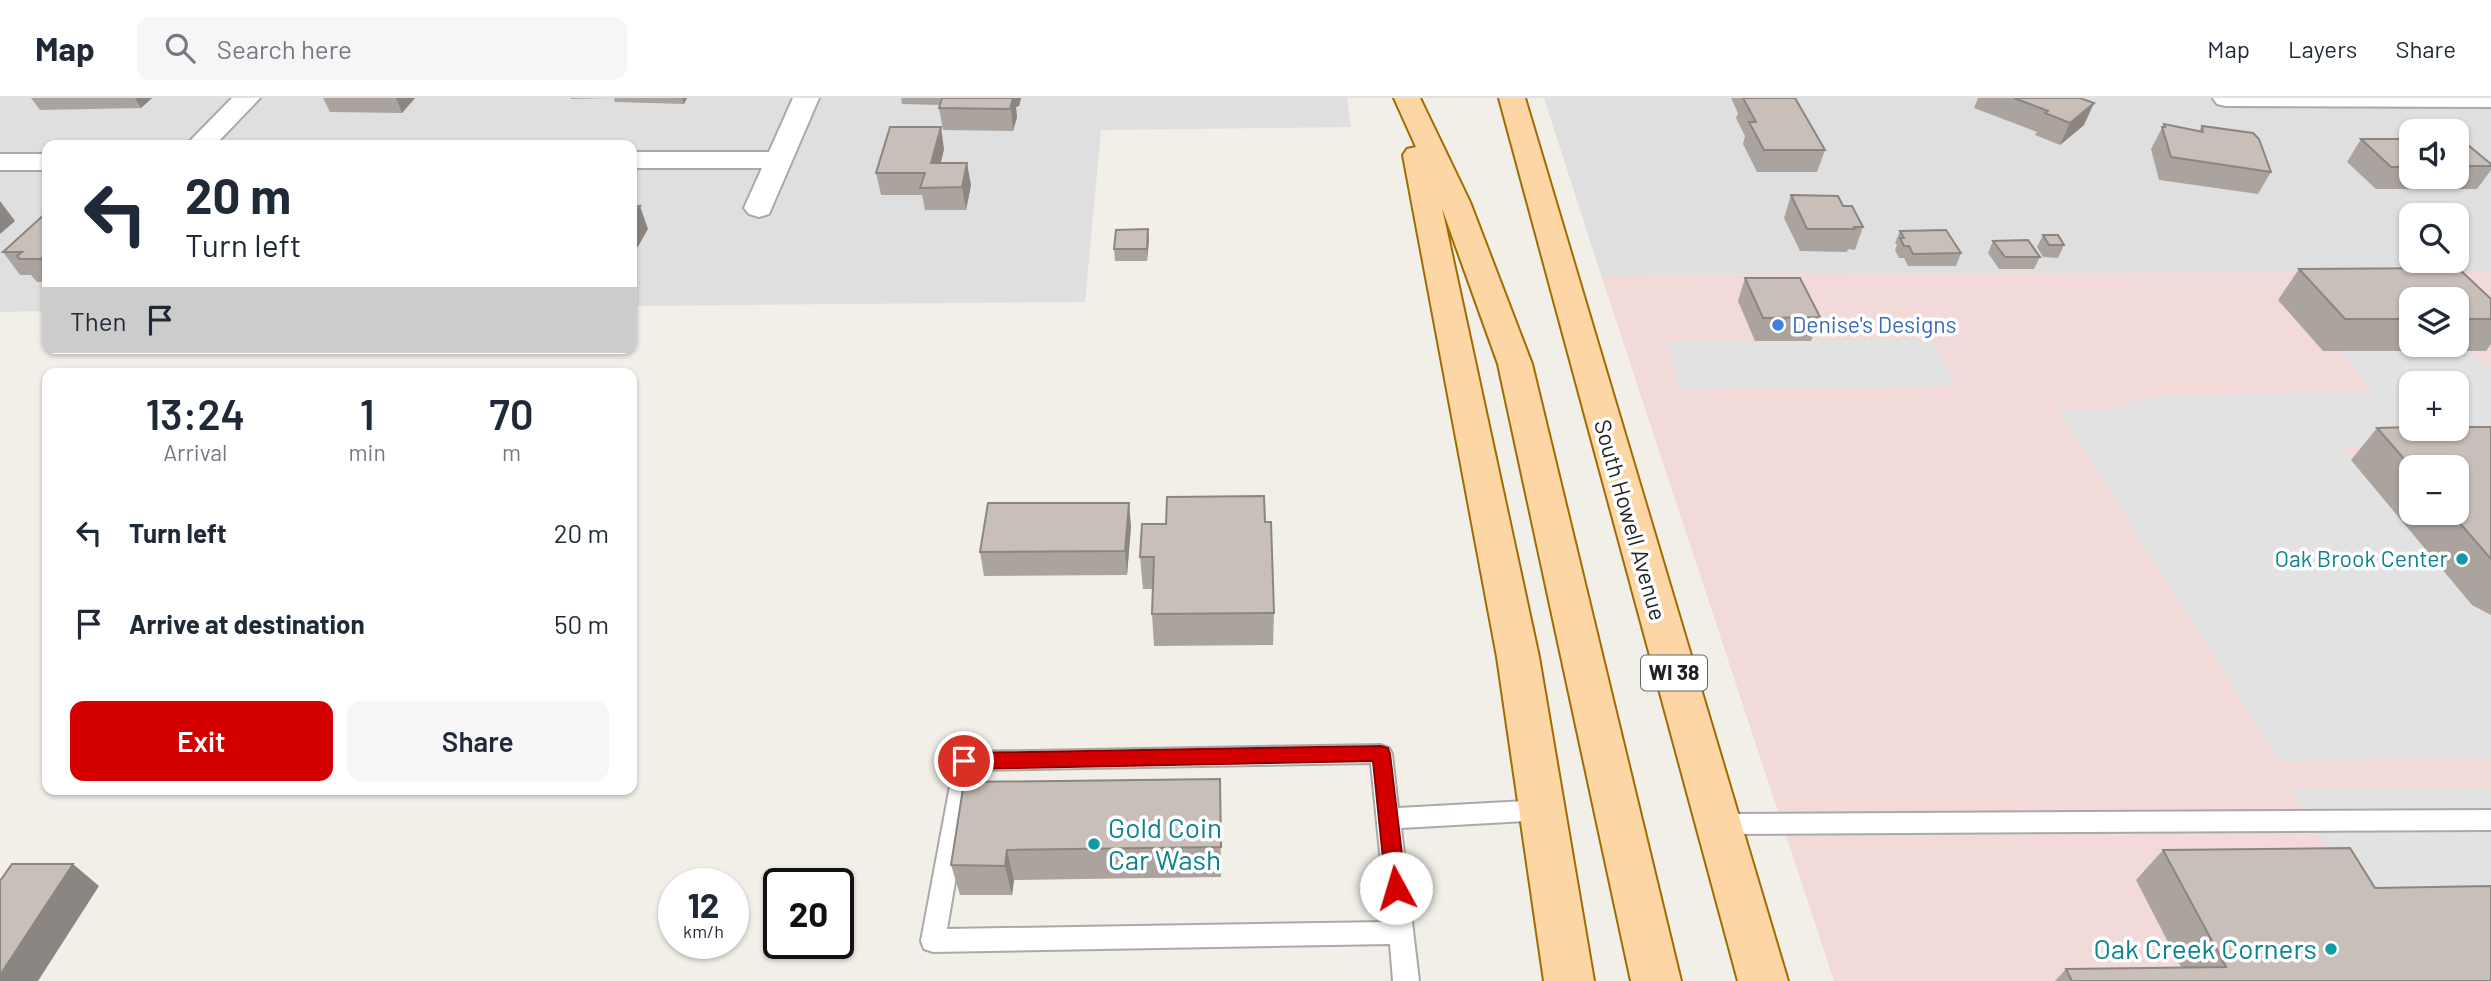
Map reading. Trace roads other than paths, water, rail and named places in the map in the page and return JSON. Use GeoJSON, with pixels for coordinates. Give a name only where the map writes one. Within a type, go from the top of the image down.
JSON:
{"type":"FeatureCollection","features":[{"type":"Feature","properties":{"kind":"main road"},"geometry":{"type":"LineString","coordinates":[[1406,98],[1518,657],[1569,981]]}},
{"type":"Feature","properties":{"kind":"main road"},"geometry":{"type":"LineString","coordinates":[[1406,98],[1455,202],[1515,364],[1656,981]]}},
{"type":"Feature","properties":{"kind":"main road","name":"South Howell Avenue"},"geometry":{"type":"LineString","coordinates":[[1512,98],[1716,824],[1763,981]]}},
{"type":"Feature","properties":{"kind":"street"},"geometry":{"type":"LineString","coordinates":[[205,140],[247,98]]}},
{"type":"Feature","properties":{"kind":"street"},"geometry":{"type":"LineString","coordinates":[[759,208],[806,98]]}},
{"type":"Feature","properties":{"kind":"street"},"geometry":{"type":"LineString","coordinates":[[2226,98],[2491,99]]}},
{"type":"Feature","properties":{"kind":"street"},"geometry":{"type":"LineString","coordinates":[[637,160],[779,160]]}},
{"type":"Feature","properties":{"kind":"street"},"geometry":{"type":"LineString","coordinates":[[0,162],[42,162]]}},
{"type":"Feature","properties":{"kind":"lane"},"geometry":{"type":"LineString","coordinates":[[1401,933],[933,941],[964,761],[1381,754],[1401,933],[1406,981]]}},
{"type":"Feature","properties":{"kind":"lane"},"geometry":{"type":"LineString","coordinates":[[1388,820],[1542,810]]}},
{"type":"Feature","properties":{"kind":"lane"},"geometry":{"type":"LineString","coordinates":[[1716,824],[2491,820]]}},
{"type":"Feature","properties":{"kind":"place","name":"Denise's Designs"},"geometry":{"type":"Point","coordinates":[1778,325]}},
{"type":"Feature","properties":{"kind":"place","name":"Oak Brook Center"},"geometry":{"type":"Point","coordinates":[2462,559]}},
{"type":"Feature","properties":{"kind":"place","name":"Gold Coin Car Wash"},"geometry":{"type":"Point","coordinates":[1094,844]}},
{"type":"Feature","properties":{"kind":"place","name":"Oak Creek Corners"},"geometry":{"type":"Point","coordinates":[2331,949]}}]}
